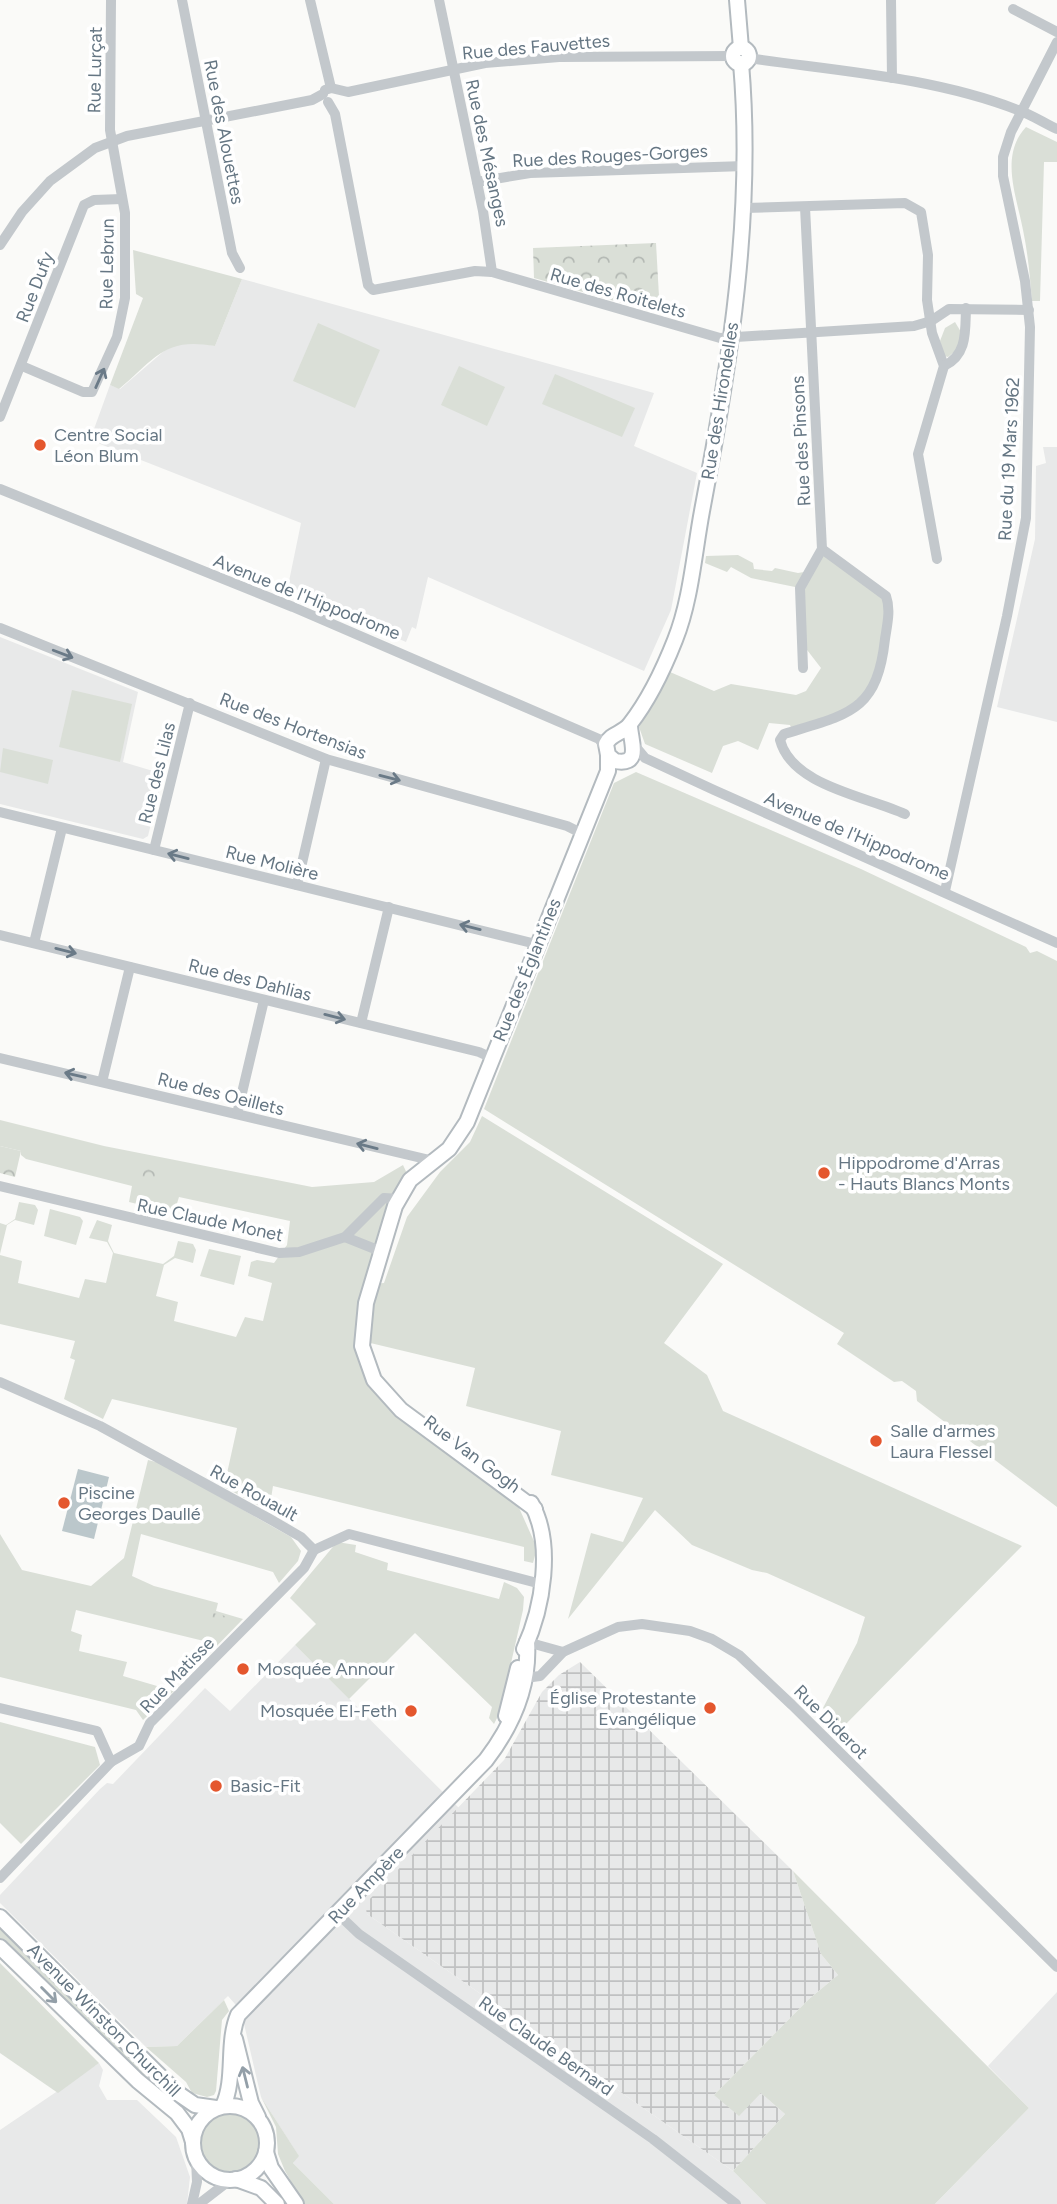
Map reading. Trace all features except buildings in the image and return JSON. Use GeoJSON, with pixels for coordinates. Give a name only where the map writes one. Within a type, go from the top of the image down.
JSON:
{"type":"FeatureCollection","features":[{"type":"Feature","properties":{"kind":"street","name":"Rue Lurçat"},"geometry":{"type":"LineString","coordinates":[[111,0],[112,140]]}},
{"type":"Feature","properties":{"kind":"street","name":"Rue des Alouettes"},"geometry":{"type":"LineString","coordinates":[[182,0],[232,253],[240,268]]}},
{"type":"Feature","properties":{"kind":"street"},"geometry":{"type":"LineString","coordinates":[[310,0],[330,95]]}},
{"type":"Feature","properties":{"kind":"street","name":"Rue des Mésanges"},"geometry":{"type":"LineString","coordinates":[[439,0],[477,182],[492,272]]}},
{"type":"Feature","properties":{"kind":"street","name":"Rue des Hirondelles"},"geometry":{"type":"LineString","coordinates":[[620,748],[664,666],[685,608],[731,338],[744,208],[745,166],[737,0]]}},
{"type":"Feature","properties":{"kind":"street"},"geometry":{"type":"LineString","coordinates":[[891,0],[892,78]]}},
{"type":"Feature","properties":{"kind":"street"},"geometry":{"type":"LineString","coordinates":[[1013,9],[1057,32]]}},
{"type":"Feature","properties":{"kind":"street","name":"Rue du 19 Mars 1962"},"geometry":{"type":"LineString","coordinates":[[945,891],[1023,541],[1028,450],[1029,310],[1002,167],[1011,132],[1057,42]]}},
{"type":"Feature","properties":{"kind":"street","name":"Rue des Fauvettes"},"geometry":{"type":"LineString","coordinates":[[0,245],[3,233],[66,165],[112,140],[485,63],[559,57],[741,56],[892,78],[1021,111],[1057,129]]}},
{"type":"Feature","properties":{"kind":"street","name":"Rue des Roitelets"},"geometry":{"type":"LineString","coordinates":[[330,95],[368,285],[378,290],[475,271],[492,272],[720,338],[864,330],[931,321],[949,309],[966,308]]}},
{"type":"Feature","properties":{"kind":"street","name":"Rue Lebrun"},"geometry":{"type":"LineString","coordinates":[[22,366],[83,392],[92,392],[97,387],[117,337],[125,298],[122,199],[112,140]]}},
{"type":"Feature","properties":{"kind":"street","name":"Rue des Rouges-Gorges"},"geometry":{"type":"LineString","coordinates":[[477,182],[530,173],[745,166]]}},
{"type":"Feature","properties":{"kind":"street","name":"Rue Dufy"},"geometry":{"type":"LineString","coordinates":[[0,417],[84,205],[94,200],[122,199]]}},
{"type":"Feature","properties":{"kind":"street"},"geometry":{"type":"LineString","coordinates":[[744,208],[905,203],[921,212],[928,255],[927,300],[944,366],[918,454],[937,559]]}},
{"type":"Feature","properties":{"kind":"street","name":"Rue des Pinsons"},"geometry":{"type":"LineString","coordinates":[[806,207],[822,549]]}},
{"type":"Feature","properties":{"kind":"street"},"geometry":{"type":"LineString","coordinates":[[944,366],[951,362],[963,347],[966,308],[1029,310]]}},
{"type":"Feature","properties":{"kind":"street","name":"Avenue de l'Hippodrome"},"geometry":{"type":"LineString","coordinates":[[0,489],[293,607],[620,748],[1057,943]]}},
{"type":"Feature","properties":{"kind":"street"},"geometry":{"type":"LineString","coordinates":[[803,668],[800,588],[822,549],[886,596],[889,607],[882,671],[876,685],[862,703],[784,734],[780,740],[783,752],[818,781],[905,814]]}},
{"type":"Feature","properties":{"kind":"street","name":"Rue des Hortensias"},"geometry":{"type":"LineString","coordinates":[[0,628],[326,759],[567,826],[581,833]]}},
{"type":"Feature","properties":{"kind":"street","name":"Rue des Lilas"},"geometry":{"type":"LineString","coordinates":[[154,850],[190,703]]}},
{"type":"Feature","properties":{"kind":"street","name":"Rue des Églantines"},"geometry":{"type":"LineString","coordinates":[[434,1161],[449,1149],[467,1122],[581,833],[620,748]]}},
{"type":"Feature","properties":{"kind":"street"},"geometry":{"type":"LineString","coordinates":[[297,885],[326,759]]}},
{"type":"Feature","properties":{"kind":"street","name":"Rue Molière"},"geometry":{"type":"LineString","coordinates":[[0,812],[536,944]]}},
{"type":"Feature","properties":{"kind":"street"},"geometry":{"type":"LineString","coordinates":[[34,943],[62,828]]}},
{"type":"Feature","properties":{"kind":"street"},"geometry":{"type":"LineString","coordinates":[[361,1023],[389,907]]}},
{"type":"Feature","properties":{"kind":"street","name":"Rue des Dahlias"},"geometry":{"type":"LineString","coordinates":[[0,935],[479,1052],[492,1058]]}},
{"type":"Feature","properties":{"kind":"street"},"geometry":{"type":"LineString","coordinates":[[102,1082],[130,967]]}},
{"type":"Feature","properties":{"kind":"street"},"geometry":{"type":"LineString","coordinates":[[237,1114],[264,1000]]}},
{"type":"Feature","properties":{"kind":"street","name":"Rue des Oeillets"},"geometry":{"type":"LineString","coordinates":[[0,1058],[434,1161]]}},
{"type":"Feature","properties":{"kind":"street","name":"Rue Van Gogh"},"geometry":{"type":"LineString","coordinates":[[434,1161],[410,1180],[399,1199],[380,1251],[362,1326],[362,1346],[374,1380],[401,1410],[535,1509]]}},
{"type":"Feature","properties":{"kind":"street","name":"Rue Claude Monet"},"geometry":{"type":"LineString","coordinates":[[0,1186],[279,1253],[299,1252],[345,1237],[384,1198],[399,1199]]}},
{"type":"Feature","properties":{"kind":"street"},"geometry":{"type":"LineString","coordinates":[[345,1237],[380,1251]]}},
{"type":"Feature","properties":{"kind":"street","name":"Rue Rouault"},"geometry":{"type":"LineString","coordinates":[[0,1382],[100,1426],[301,1537],[314,1550]]}},
{"type":"Feature","properties":{"kind":"street","name":"Rue Ampère"},"geometry":{"type":"LineString","coordinates":[[219,2107],[229,2090],[228,2064],[241,2011],[457,1792],[486,1760],[501,1738],[522,1672],[541,1584],[546,1549],[535,1509]]}},
{"type":"Feature","properties":{"kind":"street"},"geometry":{"type":"LineString","coordinates":[[314,1550],[349,1534],[541,1584]]}},
{"type":"Feature","properties":{"kind":"street","name":"Rue Matisse"},"geometry":{"type":"LineString","coordinates":[[0,1877],[111,1762],[139,1746],[150,1723],[304,1568],[314,1550]]}},
{"type":"Feature","properties":{"kind":"street","name":"Rue Diderot"},"geometry":{"type":"LineString","coordinates":[[522,1672],[540,1675],[563,1652],[618,1627],[642,1624],[690,1631],[739,1655],[1057,1967]]}},
{"type":"Feature","properties":{"kind":"street"},"geometry":{"type":"LineString","coordinates":[[527,1642],[563,1652]]}},
{"type":"Feature","properties":{"kind":"street"},"geometry":{"type":"LineString","coordinates":[[0,1707],[97,1731],[111,1762]]}},
{"type":"Feature","properties":{"kind":"street","name":"Rue Claude Bernard"},"geometry":{"type":"LineString","coordinates":[[338,1914],[362,1936],[653,2139],[736,2204]]}},
{"type":"Feature","properties":{"kind":"street","name":"Avenue Winston Churchill"},"geometry":{"type":"LineString","coordinates":[[0,1917],[176,2092],[195,2105],[219,2107]]}},
{"type":"Feature","properties":{"kind":"street","name":"Avenue Winston Churchill"},"geometry":{"type":"LineString","coordinates":[[0,1947],[138,2081],[177,2113],[193,2142]]}},
{"type":"Feature","properties":{"kind":"street"},"geometry":{"type":"LineString","coordinates":[[234,2031],[251,2104],[266,2134],[266,2152],[271,2168],[296,2204]]}},
{"type":"Feature","properties":{"kind":"street"},"geometry":{"type":"LineString","coordinates":[[192,2204],[197,2182],[197,2159],[193,2142],[198,2124],[219,2107],[241,2107],[260,2121]]}},
{"type":"Feature","properties":{"kind":"street"},"geometry":{"type":"LineString","coordinates":[[199,2204],[233,2180],[257,2169],[266,2152]]}},
{"type":"Feature","properties":{"kind":"street"},"geometry":{"type":"LineString","coordinates":[[197,2159],[212,2175],[261,2188],[277,2204]]}},
{"type":"Feature","properties":{"kind":"shaded area"},"geometry":{"type":"Polygon","coordinates":[[[242,279],[654,393],[634,446],[697,473],[671,610],[644,671],[428,577],[416,629],[412,627],[406,642],[287,591],[301,523],[90,440],[110,385],[120,389],[171,345],[195,342],[215,346],[242,279]]]}},
{"type":"Feature","properties":{"kind":"shaded area"},"geometry":{"type":"Polygon","coordinates":[[[1043,447],[1057,447],[1057,722],[997,707],[1035,539],[1036,466],[1046,463],[1043,447]]]}},
{"type":"Feature","properties":{"kind":"shaded area"},"geometry":{"type":"Polygon","coordinates":[[[0,637],[138,692],[123,762],[163,774],[148,836],[143,839],[0,804],[0,637]]]}},
{"type":"Feature","properties":{"kind":"shaded area"},"geometry":{"type":"Polygon","coordinates":[[[78,1469],[109,1477],[94,1539],[62,1531],[78,1469]]]}},
{"type":"Feature","properties":{"kind":"shaded area"},"geometry":{"type":"Polygon","coordinates":[[[295,1645],[459,1808],[417,1851],[367,1914],[733,2171],[766,2204],[334,2204],[293,2163],[298,2155],[261,2097],[241,2011],[228,1996],[177,2046],[146,2047],[0,1903],[0,1895],[100,1789],[107,1783],[113,1784],[205,1688],[230,1711],[295,1645]]]}},
{"type":"Feature","properties":{"kind":"shaded area"},"geometry":{"type":"Polygon","coordinates":[[[580,1662],[793,1871],[821,1954],[838,1975],[809,1999],[714,2095],[761,2093],[785,2114],[733,2171],[367,1914],[365,1904],[504,1760],[542,1692],[559,1675],[580,1662]]]}},
{"type":"Feature","properties":{"kind":"shaded area"},"geometry":{"type":"Polygon","coordinates":[[[1057,1992],[1057,2204],[935,2204],[1029,2108],[988,2066],[1057,1992]]]}},
{"type":"Feature","properties":{"kind":"shaded area"},"geometry":{"type":"Polygon","coordinates":[[[99,2063],[103,2070],[99,2086],[107,2100],[137,2100],[176,2137],[190,2177],[187,2204],[0,2204],[0,2130],[99,2063]]]}},
{"type":"Feature","properties":{"kind":"green space"},"geometry":{"type":"Polygon","coordinates":[[[1026,127],[1057,142],[1057,162],[1044,162],[1040,301],[1032,301],[1026,248],[1012,177],[1013,151],[1026,127]]]}},
{"type":"Feature","properties":{"kind":"green space"},"geometry":{"type":"Polygon","coordinates":[[[656,243],[660,314],[534,278],[533,248],[656,243]]]}},
{"type":"Feature","properties":{"kind":"green space"},"geometry":{"type":"Polygon","coordinates":[[[133,250],[242,279],[215,346],[198,344],[172,347],[152,359],[119,389],[110,385],[143,298],[136,294],[133,250]]]}},
{"type":"Feature","properties":{"kind":"green space"},"geometry":{"type":"Polygon","coordinates":[[[955,322],[961,332],[960,347],[948,357],[944,356],[940,341],[945,328],[955,322]]]}},
{"type":"Feature","properties":{"kind":"green space"},"geometry":{"type":"Polygon","coordinates":[[[318,323],[380,350],[355,408],[293,381],[318,323]]]}},
{"type":"Feature","properties":{"kind":"green space"},"geometry":{"type":"Polygon","coordinates":[[[459,366],[505,387],[487,426],[441,405],[459,366]]]}},
{"type":"Feature","properties":{"kind":"green space"},"geometry":{"type":"Polygon","coordinates":[[[555,374],[635,408],[622,437],[542,404],[555,374]]]}},
{"type":"Feature","properties":{"kind":"green space"},"geometry":{"type":"Polygon","coordinates":[[[822,549],[886,596],[882,671],[862,703],[793,732],[790,725],[769,723],[758,750],[738,741],[723,746],[712,773],[645,744],[639,727],[670,672],[714,691],[731,684],[796,695],[806,691],[821,668],[804,646],[800,588],[751,578],[731,567],[727,572],[705,563],[706,556],[738,555],[753,563],[754,569],[772,571],[775,568],[798,573],[810,571],[822,549]]]}},
{"type":"Feature","properties":{"kind":"green space"},"geometry":{"type":"Polygon","coordinates":[[[72,690],[132,704],[120,762],[59,747],[72,690]]]}},
{"type":"Feature","properties":{"kind":"green space"},"geometry":{"type":"Polygon","coordinates":[[[3,748],[53,760],[48,784],[0,772],[3,748]]]}},
{"type":"Feature","properties":{"kind":"green space","name":"Hippodrome d'Arras - Hauts Blancs Monts"},"geometry":{"type":"Polygon","coordinates":[[[636,772],[861,869],[1026,947],[1030,953],[1037,951],[1057,961],[1057,1507],[917,1401],[916,1391],[902,1381],[894,1382],[837,1344],[844,1333],[484,1109],[614,783],[636,772]]]}},
{"type":"Feature","properties":{"kind":"green space"},"geometry":{"type":"Polygon","coordinates":[[[482,1116],[723,1264],[664,1343],[707,1375],[723,1411],[1022,1546],[843,1727],[823,1708],[857,1643],[865,1617],[767,1573],[752,1570],[692,1545],[655,1510],[568,1619],[591,1533],[623,1542],[643,1498],[551,1475],[561,1431],[466,1406],[475,1368],[362,1341],[362,1346],[393,1400],[390,1408],[516,1501],[537,1548],[533,1563],[524,1561],[524,1547],[273,1486],[269,1511],[224,1487],[237,1428],[112,1399],[103,1419],[64,1399],[75,1360],[70,1358],[75,1341],[0,1324],[0,1255],[22,1261],[18,1283],[79,1298],[85,1279],[106,1283],[113,1253],[107,1242],[89,1238],[97,1220],[112,1225],[108,1241],[114,1253],[163,1264],[174,1256],[178,1241],[193,1244],[196,1250],[193,1263],[175,1258],[164,1265],[156,1296],[178,1302],[174,1321],[236,1337],[245,1317],[263,1321],[272,1283],[248,1276],[251,1262],[257,1260],[274,1263],[287,1245],[290,1221],[179,1197],[174,1213],[129,1202],[132,1186],[26,1159],[21,1155],[21,1151],[0,1146],[0,1120],[104,1146],[312,1187],[374,1182],[403,1165],[410,1180],[373,1284],[384,1283],[407,1217],[440,1172],[470,1142],[482,1116]]]}},
{"type":"Feature","properties":{"kind":"green space"},"geometry":{"type":"Polygon","coordinates":[[[0,1146],[21,1151],[15,1177],[0,1173],[0,1146]]]}},
{"type":"Feature","properties":{"kind":"green space"},"geometry":{"type":"Polygon","coordinates":[[[145,1167],[162,1176],[175,1178],[176,1185],[158,1182],[153,1196],[140,1183],[145,1167]]]}},
{"type":"Feature","properties":{"kind":"green space"},"geometry":{"type":"Polygon","coordinates":[[[19,1202],[35,1205],[38,1210],[34,1225],[15,1220],[7,1225],[0,1254],[0,1223],[6,1225],[15,1219],[19,1202]]]}},
{"type":"Feature","properties":{"kind":"green space"},"geometry":{"type":"Polygon","coordinates":[[[50,1209],[80,1217],[83,1221],[76,1245],[44,1236],[50,1209]]]}},
{"type":"Feature","properties":{"kind":"green space"},"geometry":{"type":"Polygon","coordinates":[[[209,1249],[241,1256],[234,1285],[200,1276],[209,1249]]]}},
{"type":"Feature","properties":{"kind":"green space"},"geometry":{"type":"Polygon","coordinates":[[[148,1460],[160,1463],[291,1537],[301,1551],[298,1561],[279,1583],[273,1572],[141,1534],[132,1576],[154,1586],[218,1603],[216,1611],[243,1619],[209,1654],[204,1641],[76,1610],[71,1631],[82,1635],[79,1651],[127,1662],[123,1676],[174,1691],[143,1720],[136,1710],[0,1677],[0,1534],[22,1570],[91,1586],[124,1558],[148,1460]]]}},
{"type":"Feature","properties":{"kind":"green space"},"geometry":{"type":"Polygon","coordinates":[[[337,1542],[356,1545],[355,1552],[388,1563],[387,1570],[499,1599],[504,1582],[517,1588],[524,1597],[523,1610],[500,1712],[494,1724],[489,1718],[492,1707],[415,1633],[349,1699],[295,1645],[316,1624],[290,1598],[337,1542]]]}},
{"type":"Feature","properties":{"kind":"green space"},"geometry":{"type":"Polygon","coordinates":[[[205,1611],[233,1618],[231,1625],[214,1635],[205,1611]]]}},
{"type":"Feature","properties":{"kind":"green space"},"geometry":{"type":"Polygon","coordinates":[[[0,1722],[95,1747],[100,1765],[21,1844],[0,1823],[0,1722]]]}},
{"type":"Feature","properties":{"kind":"green space"},"geometry":{"type":"Polygon","coordinates":[[[793,1871],[1029,2108],[935,2204],[766,2204],[733,2171],[785,2114],[761,2093],[739,2116],[714,2095],[809,1999],[838,1975],[821,1954],[793,1871]]]}},
{"type":"Feature","properties":{"kind":"green space"},"geometry":{"type":"Polygon","coordinates":[[[0,1925],[184,2106],[181,2109],[0,1939],[0,1925]]]}},
{"type":"Feature","properties":{"kind":"green space"},"geometry":{"type":"Polygon","coordinates":[[[0,1963],[99,2063],[58,2093],[0,2053],[0,1963]]]}},
{"type":"Feature","properties":{"kind":"green space"},"geometry":{"type":"Polygon","coordinates":[[[224,2000],[229,2011],[222,2020],[216,2091],[214,2095],[207,2097],[192,2093],[186,2082],[146,2047],[177,2046],[224,2000]]]}},
{"type":"Feature","properties":{"kind":"green space"},"geometry":{"type":"Polygon","coordinates":[[[261,2097],[299,2156],[293,2163],[334,2204],[304,2204],[278,2154],[276,2127],[261,2097]]]}},
{"type":"Feature","properties":{"kind":"green space"},"geometry":{"type":"Polygon","coordinates":[[[224,2113],[236,2113],[255,2126],[260,2143],[258,2155],[247,2168],[236,2173],[224,2173],[205,2160],[200,2149],[200,2137],[213,2118],[224,2113]]]}},
{"type":"Feature","properties":{"kind":"place","name":"Centre Social Léon Blum"},"geometry":{"type":"Point","coordinates":[40,445]}},
{"type":"Feature","properties":{"kind":"place","name":"Hippodrome d'Arras - Hauts Blancs Monts"},"geometry":{"type":"Point","coordinates":[824,1173]}},
{"type":"Feature","properties":{"kind":"place","name":"Salle d'armes Laura Flessel"},"geometry":{"type":"Point","coordinates":[876,1441]}},
{"type":"Feature","properties":{"kind":"place","name":"Piscine Georges Daullé"},"geometry":{"type":"Point","coordinates":[64,1503]}},
{"type":"Feature","properties":{"kind":"place","name":"Mosquée Annour"},"geometry":{"type":"Point","coordinates":[243,1669]}},
{"type":"Feature","properties":{"kind":"place","name":"Église Protestante Evangélique"},"geometry":{"type":"Point","coordinates":[710,1708]}},
{"type":"Feature","properties":{"kind":"place","name":"Mosquée El-Feth"},"geometry":{"type":"Point","coordinates":[411,1711]}},
{"type":"Feature","properties":{"kind":"place","name":"Basic-Fit"},"geometry":{"type":"Point","coordinates":[216,1786]}}]}
